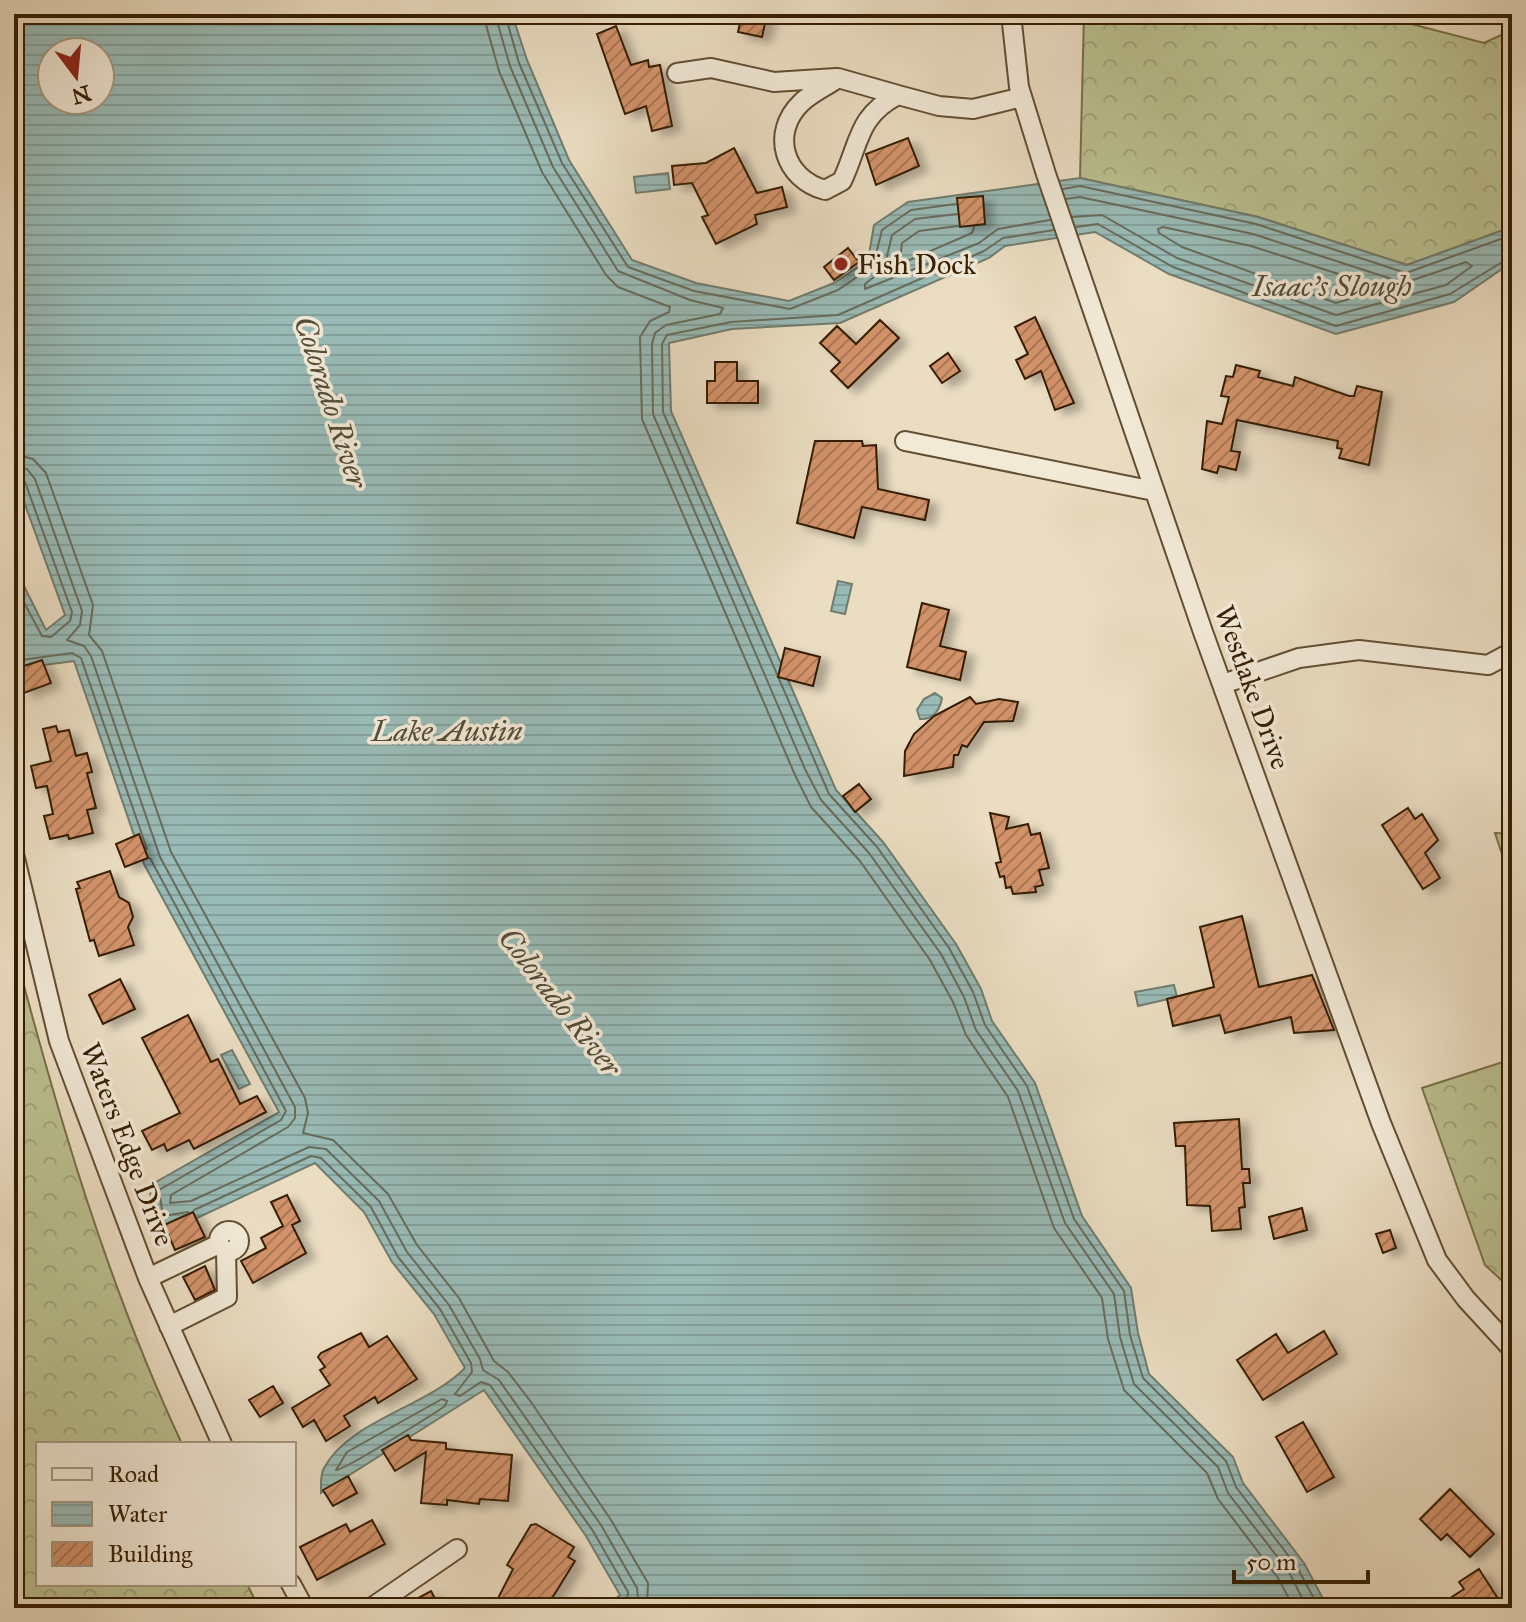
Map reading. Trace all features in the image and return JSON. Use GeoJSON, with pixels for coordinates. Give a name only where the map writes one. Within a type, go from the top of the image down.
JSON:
{"type":"FeatureCollection","features":[{"type":"Feature","properties":{"kind":"street","name":"Westlake Drive"},"geometry":{"type":"LineString","coordinates":[[1011,14],[1022,97],[1046,174],[1154,491],[1376,1110],[1437,1260],[1466,1299],[1512,1349]]}},
{"type":"Feature","properties":{"kind":"street"},"geometry":{"type":"LineString","coordinates":[[677,73],[711,68],[774,82],[838,78],[939,106],[973,109],[1022,97]]}},
{"type":"Feature","properties":{"kind":"street"},"geometry":{"type":"LineString","coordinates":[[838,78],[800,104],[784,137],[791,170],[806,185],[825,190],[842,181],[862,127],[877,106],[898,95]]}},
{"type":"Feature","properties":{"kind":"street"},"geometry":{"type":"LineString","coordinates":[[905,441],[1154,491]]}},
{"type":"Feature","properties":{"kind":"street"},"geometry":{"type":"LineString","coordinates":[[1223,684],[1299,658],[1359,650],[1488,665],[1512,652]]}},
{"type":"Feature","properties":{"kind":"street","name":"Waters Edge Drive"},"geometry":{"type":"LineString","coordinates":[[14,854],[59,1041],[148,1278],[221,1442]]}},
{"type":"Feature","properties":{"kind":"street"},"geometry":{"type":"LineString","coordinates":[[148,1278],[223,1247],[227,1297],[169,1326]]}},
{"type":"Feature","properties":{"kind":"street"},"geometry":{"type":"LineString","coordinates":[[371,1608],[457,1549]]}},
{"type":"Feature","properties":{"kind":"street"},"geometry":{"type":"LineString","coordinates":[[292,1586],[304,1608]]}},
{"type":"Feature","properties":{"kind":"street"},"geometry":{"type":"LineString","coordinates":[[14,1603],[19,1608]]}},
{"type":"Feature","properties":{"kind":"green space"},"geometry":{"type":"Polygon","coordinates":[[[1084,14],[1373,14],[1484,43],[1512,30],[1512,227],[1407,265],[1258,217],[1080,178],[1084,14]]]}},
{"type":"Feature","properties":{"kind":"green space"},"geometry":{"type":"Polygon","coordinates":[[[1495,833],[1512,834],[1512,884],[1495,833]]]}},
{"type":"Feature","properties":{"kind":"green space"},"geometry":{"type":"Polygon","coordinates":[[[14,948],[48,1074],[87,1200],[131,1323],[181,1442],[36,1442],[36,1586],[248,1586],[259,1608],[14,1608],[14,948]]]}},
{"type":"Feature","properties":{"kind":"green space"},"geometry":{"type":"Polygon","coordinates":[[[1512,1059],[1512,1290],[1485,1265],[1422,1088],[1512,1059]]]}},
{"type":"Feature","properties":{"kind":"water","name":"Lake Austin"},"geometry":{"type":"Polygon","coordinates":[[[14,14],[512,14],[527,60],[569,160],[632,260],[696,283],[789,301],[834,283],[868,260],[874,225],[908,202],[1080,178],[1258,217],[1407,265],[1512,227],[1512,262],[1454,302],[1336,334],[1169,274],[1095,232],[1005,246],[989,258],[840,323],[732,329],[669,343],[671,411],[836,790],[883,842],[956,944],[981,989],[992,1021],[1035,1083],[1082,1216],[1131,1288],[1149,1374],[1233,1457],[1243,1483],[1304,1563],[1328,1608],[605,1608],[620,1595],[586,1536],[484,1390],[321,1493],[324,1468],[352,1438],[449,1382],[465,1368],[434,1314],[392,1262],[364,1212],[315,1163],[197,1218],[156,1228],[149,1186],[279,1112],[144,864],[74,661],[14,669],[14,566],[46,630],[65,615],[14,474],[14,14]]]}},
{"type":"Feature","properties":{"kind":"water"},"geometry":{"type":"Polygon","coordinates":[[[668,173],[670,189],[636,193],[634,177],[668,173]]]}},
{"type":"Feature","properties":{"kind":"water"},"geometry":{"type":"Polygon","coordinates":[[[838,581],[852,584],[845,614],[831,611],[838,581]]]}},
{"type":"Feature","properties":{"kind":"water"},"geometry":{"type":"Polygon","coordinates":[[[935,693],[942,698],[938,710],[929,718],[920,719],[917,710],[924,699],[935,693]]]}},
{"type":"Feature","properties":{"kind":"water"},"geometry":{"type":"Polygon","coordinates":[[[1174,985],[1177,997],[1138,1006],[1135,992],[1174,985]]]}},
{"type":"Feature","properties":{"kind":"water"},"geometry":{"type":"Polygon","coordinates":[[[232,1050],[250,1084],[239,1089],[221,1055],[232,1050]]]}},
{"type":"Feature","properties":{"kind":"building"},"geometry":{"type":"Polygon","coordinates":[[[742,14],[767,14],[762,37],[738,32],[742,14]]]}},
{"type":"Feature","properties":{"kind":"building"},"geometry":{"type":"Polygon","coordinates":[[[616,26],[631,65],[648,60],[649,67],[660,65],[672,126],[652,131],[646,106],[625,114],[597,34],[616,26]]]}},
{"type":"Feature","properties":{"kind":"building"},"geometry":{"type":"Polygon","coordinates":[[[908,138],[919,166],[876,185],[866,154],[908,138]]]}},
{"type":"Feature","properties":{"kind":"building"},"geometry":{"type":"Polygon","coordinates":[[[734,148],[757,193],[782,187],[787,207],[755,215],[757,224],[716,244],[702,217],[708,215],[692,183],[674,185],[672,166],[706,163],[734,148]]]}},
{"type":"Feature","properties":{"kind":"building"},"geometry":{"type":"Polygon","coordinates":[[[983,196],[985,224],[960,227],[957,198],[983,196]]]}},
{"type":"Feature","properties":{"kind":"building","name":"Fish Dock"},"geometry":{"type":"Polygon","coordinates":[[[848,248],[859,262],[834,280],[824,267],[848,248]]]}},
{"type":"Feature","properties":{"kind":"building"},"geometry":{"type":"Polygon","coordinates":[[[1035,317],[1074,403],[1055,410],[1041,371],[1025,379],[1016,360],[1028,354],[1015,327],[1035,317]]]}},
{"type":"Feature","properties":{"kind":"building"},"geometry":{"type":"Polygon","coordinates":[[[880,320],[899,338],[848,388],[831,371],[840,362],[820,343],[837,326],[856,344],[880,320]]]}},
{"type":"Feature","properties":{"kind":"building"},"geometry":{"type":"Polygon","coordinates":[[[948,353],[960,371],[942,383],[930,366],[948,353]]]}},
{"type":"Feature","properties":{"kind":"building"},"geometry":{"type":"Polygon","coordinates":[[[715,362],[737,362],[737,381],[758,381],[758,403],[707,403],[707,381],[715,381],[715,362]]]}},
{"type":"Feature","properties":{"kind":"building"},"geometry":{"type":"Polygon","coordinates":[[[1236,365],[1260,371],[1258,377],[1293,386],[1295,377],[1349,396],[1354,396],[1357,386],[1382,392],[1369,465],[1339,458],[1342,449],[1337,448],[1338,441],[1237,420],[1231,451],[1240,452],[1236,470],[1219,466],[1217,473],[1202,469],[1207,421],[1222,424],[1229,397],[1221,396],[1226,376],[1233,377],[1236,365]]]}},
{"type":"Feature","properties":{"kind":"building"},"geometry":{"type":"Polygon","coordinates":[[[815,441],[862,441],[863,446],[876,445],[878,489],[929,500],[925,520],[862,507],[854,538],[797,523],[815,441]]]}},
{"type":"Feature","properties":{"kind":"building"},"geometry":{"type":"Polygon","coordinates":[[[922,603],[949,610],[940,646],[966,652],[960,680],[907,667],[922,603]]]}},
{"type":"Feature","properties":{"kind":"building"},"geometry":{"type":"Polygon","coordinates":[[[785,648],[820,657],[813,686],[778,677],[785,648]]]}},
{"type":"Feature","properties":{"kind":"building"},"geometry":{"type":"Polygon","coordinates":[[[42,660],[51,683],[24,693],[18,668],[42,660]]]}},
{"type":"Feature","properties":{"kind":"building"},"geometry":{"type":"Polygon","coordinates":[[[970,697],[976,704],[999,699],[1018,702],[1013,721],[984,722],[967,747],[962,745],[958,755],[954,755],[953,767],[904,776],[905,751],[914,734],[934,716],[970,697]]]}},
{"type":"Feature","properties":{"kind":"building"},"geometry":{"type":"Polygon","coordinates":[[[56,726],[58,732],[69,730],[76,756],[87,753],[92,772],[87,773],[96,808],[87,810],[93,833],[69,839],[68,835],[50,839],[44,816],[53,814],[47,786],[36,788],[31,766],[51,761],[43,729],[56,726]]]}},
{"type":"Feature","properties":{"kind":"building"},"geometry":{"type":"Polygon","coordinates":[[[859,784],[871,799],[855,812],[843,796],[859,784]]]}},
{"type":"Feature","properties":{"kind":"building"},"geometry":{"type":"Polygon","coordinates":[[[1408,808],[1415,819],[1422,814],[1438,840],[1425,853],[1440,878],[1423,889],[1382,825],[1408,808]]]}},
{"type":"Feature","properties":{"kind":"building"},"geometry":{"type":"Polygon","coordinates":[[[990,813],[1009,817],[1006,829],[1028,824],[1031,835],[1040,833],[1049,868],[1039,870],[1043,885],[1035,887],[1036,892],[1013,894],[1011,887],[1006,888],[1004,876],[1000,877],[996,863],[1001,862],[990,813]]]}},
{"type":"Feature","properties":{"kind":"building"},"geometry":{"type":"Polygon","coordinates":[[[139,834],[148,858],[125,867],[116,844],[139,834]]]}},
{"type":"Feature","properties":{"kind":"building"},"geometry":{"type":"Polygon","coordinates":[[[110,871],[119,897],[129,903],[133,917],[128,927],[134,945],[99,956],[94,940],[90,941],[76,889],[80,888],[77,882],[110,871]]]}},
{"type":"Feature","properties":{"kind":"building"},"geometry":{"type":"Polygon","coordinates":[[[1242,916],[1259,987],[1312,975],[1334,1030],[1294,1033],[1291,1017],[1225,1033],[1220,1015],[1173,1026],[1167,999],[1214,987],[1200,927],[1242,916]]]}},
{"type":"Feature","properties":{"kind":"building"},"geometry":{"type":"Polygon","coordinates":[[[120,979],[135,1009],[103,1024],[89,995],[120,979]]]}},
{"type":"Feature","properties":{"kind":"building"},"geometry":{"type":"Polygon","coordinates":[[[188,1015],[211,1062],[218,1059],[240,1104],[257,1096],[266,1112],[194,1149],[189,1140],[167,1151],[164,1144],[152,1150],[142,1131],[180,1113],[142,1038],[188,1015]]]}},
{"type":"Feature","properties":{"kind":"building"},"geometry":{"type":"Polygon","coordinates":[[[1239,1119],[1242,1169],[1249,1169],[1250,1183],[1243,1183],[1245,1207],[1239,1208],[1241,1229],[1212,1231],[1210,1206],[1187,1205],[1185,1146],[1176,1146],[1174,1123],[1239,1119]]]}},
{"type":"Feature","properties":{"kind":"building"},"geometry":{"type":"Polygon","coordinates":[[[287,1195],[300,1221],[292,1225],[306,1253],[253,1283],[241,1261],[266,1248],[261,1238],[283,1226],[271,1202],[287,1195]]]}},
{"type":"Feature","properties":{"kind":"building"},"geometry":{"type":"Polygon","coordinates":[[[1302,1208],[1307,1230],[1274,1239],[1269,1217],[1302,1208]]]}},
{"type":"Feature","properties":{"kind":"building"},"geometry":{"type":"Polygon","coordinates":[[[193,1212],[205,1237],[175,1250],[164,1225],[193,1212]]]}},
{"type":"Feature","properties":{"kind":"building"},"geometry":{"type":"Polygon","coordinates":[[[1390,1230],[1396,1248],[1383,1253],[1376,1234],[1390,1230]]]}},
{"type":"Feature","properties":{"kind":"building"},"geometry":{"type":"Polygon","coordinates":[[[205,1266],[215,1290],[195,1300],[183,1277],[205,1266]]]}},
{"type":"Feature","properties":{"kind":"building"},"geometry":{"type":"Polygon","coordinates":[[[1324,1331],[1337,1354],[1263,1400],[1237,1360],[1276,1334],[1288,1353],[1324,1331]]]}},
{"type":"Feature","properties":{"kind":"building"},"geometry":{"type":"Polygon","coordinates":[[[361,1333],[369,1347],[387,1336],[417,1379],[378,1403],[375,1397],[344,1416],[350,1426],[326,1441],[314,1420],[303,1427],[292,1408],[330,1385],[320,1370],[325,1367],[318,1357],[321,1353],[361,1333]]]}},
{"type":"Feature","properties":{"kind":"building"},"geometry":{"type":"Polygon","coordinates":[[[273,1386],[283,1403],[260,1417],[249,1400],[273,1386]]]}},
{"type":"Feature","properties":{"kind":"building"},"geometry":{"type":"Polygon","coordinates":[[[1303,1422],[1334,1477],[1307,1492],[1276,1437],[1303,1422]]]}},
{"type":"Feature","properties":{"kind":"building"},"geometry":{"type":"Polygon","coordinates":[[[408,1435],[411,1440],[446,1443],[446,1449],[512,1455],[508,1501],[480,1499],[479,1504],[447,1500],[447,1505],[421,1503],[426,1452],[395,1471],[382,1450],[408,1435]]]}},
{"type":"Feature","properties":{"kind":"building"},"geometry":{"type":"Polygon","coordinates":[[[348,1476],[357,1493],[333,1506],[323,1490],[348,1476]]]}},
{"type":"Feature","properties":{"kind":"building"},"geometry":{"type":"Polygon","coordinates":[[[1450,1489],[1494,1534],[1470,1557],[1447,1534],[1441,1540],[1420,1519],[1450,1489]]]}},
{"type":"Feature","properties":{"kind":"building"},"geometry":{"type":"Polygon","coordinates":[[[372,1520],[385,1544],[317,1580],[300,1547],[346,1524],[350,1532],[372,1520]]]}},
{"type":"Feature","properties":{"kind":"building"},"geometry":{"type":"Polygon","coordinates":[[[536,1524],[574,1547],[568,1557],[575,1561],[546,1608],[493,1608],[513,1569],[507,1565],[531,1525],[536,1524]]]}},
{"type":"Feature","properties":{"kind":"building"},"geometry":{"type":"Polygon","coordinates":[[[1479,1569],[1504,1608],[1435,1608],[1464,1589],[1459,1582],[1479,1569]]]}},
{"type":"Feature","properties":{"kind":"building"},"geometry":{"type":"Polygon","coordinates":[[[431,1591],[440,1608],[400,1608],[431,1591]]]}},
{"type":"Feature","properties":{"kind":"place","name":"Fish Dock"},"geometry":{"type":"Point","coordinates":[841,264]}},
{"type":"Feature","properties":{"kind":"water label","name":"Isaac's Slough"},"geometry":{"type":"Point","coordinates":[1332,286]}},
{"type":"Feature","properties":{"kind":"water label","name":"Colorado River"},"geometry":{"type":"Point","coordinates":[331,402]}},
{"type":"Feature","properties":{"kind":"water label","name":"Colorado River"},"geometry":{"type":"Point","coordinates":[560,1002]}}]}
